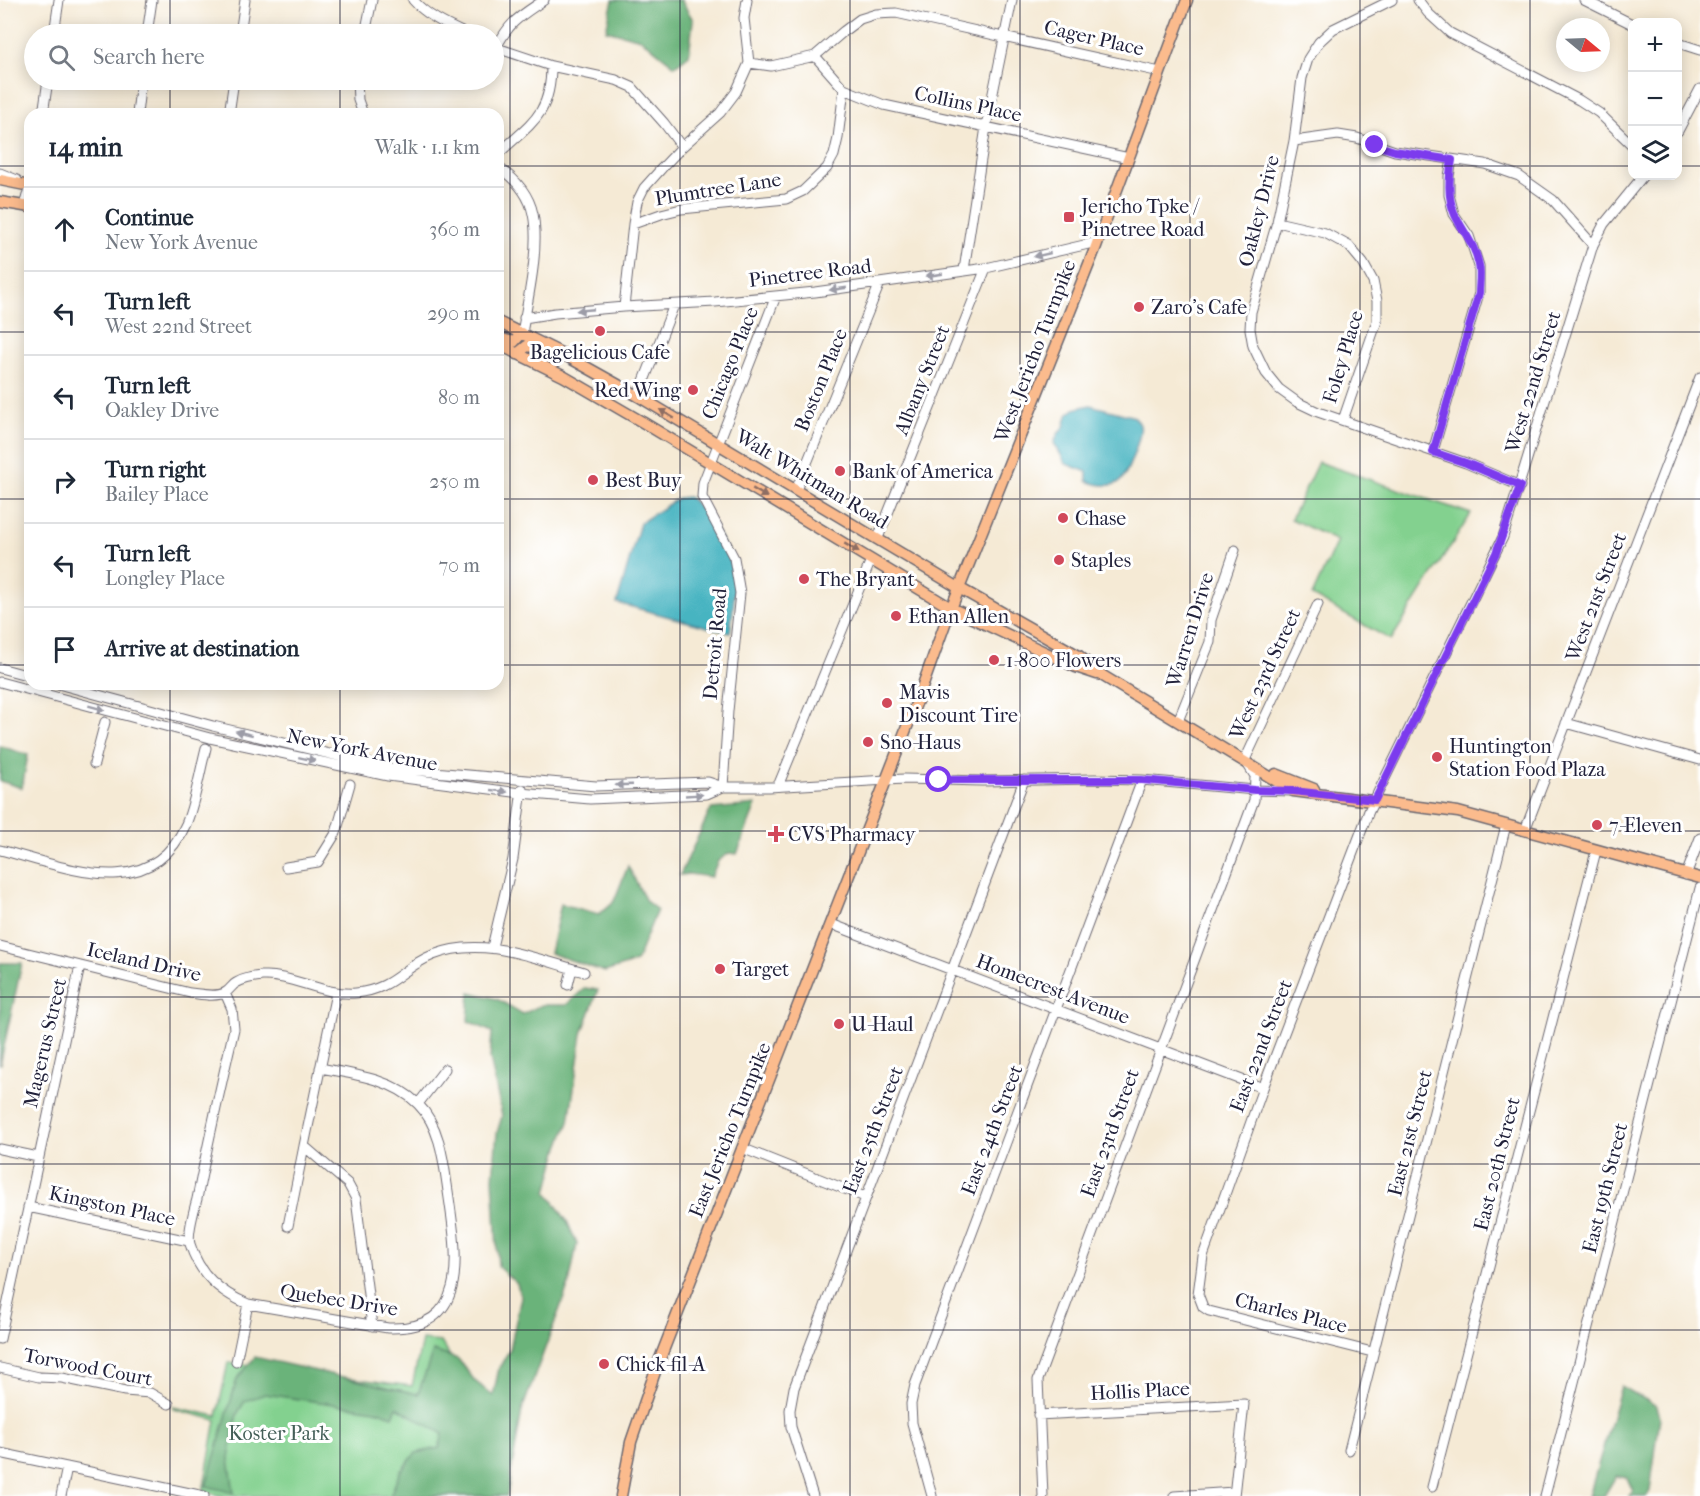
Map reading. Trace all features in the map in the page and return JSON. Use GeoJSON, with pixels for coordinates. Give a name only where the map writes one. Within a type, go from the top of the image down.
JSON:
{"type":"FeatureCollection","features":[{"type":"Feature","properties":{"kind":"main road","name":"West Jericho Turnpike"},"geometry":{"type":"LineString","coordinates":[[886,780],[959,588],[1097,242],[1187,0]]}},
{"type":"Feature","properties":{"kind":"main road"},"geometry":{"type":"LineString","coordinates":[[0,180],[24,184]]}},
{"type":"Feature","properties":{"kind":"main road"},"geometry":{"type":"LineString","coordinates":[[0,202],[24,206]]}},
{"type":"Feature","properties":{"kind":"main road","name":"Walt Whitman Road"},"geometry":{"type":"LineString","coordinates":[[504,325],[561,353],[638,396],[959,588],[1079,656],[1103,676],[1293,791]]}},
{"type":"Feature","properties":{"kind":"main road"},"geometry":{"type":"LineString","coordinates":[[504,340],[514,342],[522,333]]}},
{"type":"Feature","properties":{"kind":"main road"},"geometry":{"type":"LineString","coordinates":[[514,352],[530,345],[561,353]]}},
{"type":"Feature","properties":{"kind":"main road","name":"Walt Whitman Road"},"geometry":{"type":"LineString","coordinates":[[504,348],[572,381],[951,609],[1076,667],[1103,676]]}},
{"type":"Feature","properties":{"kind":"main road","name":"Walt Whitman Road"},"geometry":{"type":"LineString","coordinates":[[1245,760],[1313,789],[1353,798]]}},
{"type":"Feature","properties":{"kind":"main road","name":"East Jericho Turnpike"},"geometry":{"type":"LineString","coordinates":[[621,1496],[625,1464],[638,1419],[886,780]]}},
{"type":"Feature","properties":{"kind":"main road","name":"New York Avenue"},"geometry":{"type":"LineString","coordinates":[[1293,791],[1458,812],[1700,878]]}},
{"type":"Feature","properties":{"kind":"street"},"geometry":{"type":"LineString","coordinates":[[55,24],[59,0]]}},
{"type":"Feature","properties":{"kind":"street"},"geometry":{"type":"LineString","coordinates":[[148,24],[152,0]]}},
{"type":"Feature","properties":{"kind":"street"},"geometry":{"type":"LineString","coordinates":[[241,24],[245,0]]}},
{"type":"Feature","properties":{"kind":"street"},"geometry":{"type":"LineString","coordinates":[[367,24],[372,0]]}},
{"type":"Feature","properties":{"kind":"street"},"geometry":{"type":"LineString","coordinates":[[413,0],[420,8],[447,24]]}},
{"type":"Feature","properties":{"kind":"street"},"geometry":{"type":"LineString","coordinates":[[504,34],[514,20],[544,0]]}},
{"type":"Feature","properties":{"kind":"street"},"geometry":{"type":"LineString","coordinates":[[624,307],[637,202],[644,188],[682,147],[720,113],[736,92],[750,63],[744,18],[747,0]]}},
{"type":"Feature","properties":{"kind":"street"},"geometry":{"type":"LineString","coordinates":[[964,270],[986,127],[1012,0]]}},
{"type":"Feature","properties":{"kind":"street","name":"Oakley Drive"},"geometry":{"type":"LineString","coordinates":[[1392,0],[1333,29],[1319,42],[1308,59],[1302,78],[1294,141],[1277,222],[1251,312],[1250,329],[1253,346],[1266,373],[1279,389],[1297,402],[1318,412],[1466,463],[1520,486]]}},
{"type":"Feature","properties":{"kind":"street"},"geometry":{"type":"LineString","coordinates":[[1418,0],[1428,13],[1450,33],[1579,100],[1599,113],[1628,141]]}},
{"type":"Feature","properties":{"kind":"street"},"geometry":{"type":"LineString","coordinates":[[1584,0],[1628,22]]}},
{"type":"Feature","properties":{"kind":"street","name":"Cager Place"},"geometry":{"type":"LineString","coordinates":[[750,63],[771,66],[816,56],[860,19],[876,14],[896,13],[1160,72]]}},
{"type":"Feature","properties":{"kind":"street"},"geometry":{"type":"LineString","coordinates":[[1682,45],[1700,50]]}},
{"type":"Feature","properties":{"kind":"street"},"geometry":{"type":"LineString","coordinates":[[504,50],[551,66],[596,74],[632,87],[682,147]]}},
{"type":"Feature","properties":{"kind":"street","name":"Collins Place"},"geometry":{"type":"LineString","coordinates":[[816,56],[844,89],[885,105],[1129,158]]}},
{"type":"Feature","properties":{"kind":"street"},"geometry":{"type":"LineString","coordinates":[[504,148],[543,109],[548,97],[551,66]]}},
{"type":"Feature","properties":{"kind":"street","name":"Plumtree Lane"},"geometry":{"type":"LineString","coordinates":[[633,224],[681,209],[786,199],[803,191],[827,168],[834,155],[844,89]]}},
{"type":"Feature","properties":{"kind":"street"},"geometry":{"type":"LineString","coordinates":[[1680,126],[1700,89]]}},
{"type":"Feature","properties":{"kind":"street"},"geometry":{"type":"LineString","coordinates":[[44,108],[47,90]]}},
{"type":"Feature","properties":{"kind":"street"},"geometry":{"type":"LineString","coordinates":[[138,108],[140,90]]}},
{"type":"Feature","properties":{"kind":"street"},"geometry":{"type":"LineString","coordinates":[[231,108],[233,90]]}},
{"type":"Feature","properties":{"kind":"street"},"geometry":{"type":"LineString","coordinates":[[358,90],[361,108]]}},
{"type":"Feature","properties":{"kind":"street"},"geometry":{"type":"LineString","coordinates":[[1294,141],[1338,135],[1357,138],[1395,151],[1485,164],[1519,176],[1537,186],[1553,200],[1593,245]]}},
{"type":"Feature","properties":{"kind":"street"},"geometry":{"type":"LineString","coordinates":[[1433,452],[1479,293],[1479,266],[1469,236],[1455,214],[1449,195],[1452,160]]}},
{"type":"Feature","properties":{"kind":"street"},"geometry":{"type":"LineString","coordinates":[[504,172],[518,183],[527,198],[533,213],[535,229],[530,289],[522,333]]}},
{"type":"Feature","properties":{"kind":"street"},"geometry":{"type":"LineString","coordinates":[[0,173],[24,183]]}},
{"type":"Feature","properties":{"kind":"street","name":"West 22nd Street"},"geometry":{"type":"LineString","coordinates":[[1375,800],[1496,553],[1520,486],[1593,245],[1604,224],[1640,180]]}},
{"type":"Feature","properties":{"kind":"street","name":"Foley Place"},"geometry":{"type":"LineString","coordinates":[[1277,222],[1325,233],[1349,246],[1363,263],[1373,281],[1377,301],[1377,321],[1343,420]]}},
{"type":"Feature","properties":{"kind":"street","name":"Pinetree Road"},"geometry":{"type":"LineString","coordinates":[[524,318],[555,313],[776,296],[880,283],[986,268],[1097,242]]}},
{"type":"Feature","properties":{"kind":"street","name":"Albany Street"},"geometry":{"type":"LineString","coordinates":[[878,538],[986,268]]}},
{"type":"Feature","properties":{"kind":"street","name":"Boston Place"},"geometry":{"type":"LineString","coordinates":[[796,490],[880,283]]}},
{"type":"Feature","properties":{"kind":"street","name":"Chicago Place"},"geometry":{"type":"LineString","coordinates":[[717,444],[776,296]]}},
{"type":"Feature","properties":{"kind":"street"},"geometry":{"type":"LineString","coordinates":[[638,396],[674,305]]}},
{"type":"Feature","properties":{"kind":"street","name":"West 21st Street"},"geometry":{"type":"LineString","coordinates":[[1525,830],[1700,377]]}},
{"type":"Feature","properties":{"kind":"street","name":"Detroit Road"},"geometry":{"type":"LineString","coordinates":[[717,444],[703,483],[702,497],[734,558],[740,593],[723,787]]}},
{"type":"Feature","properties":{"kind":"street","name":"Warren Drive"},"geometry":{"type":"LineString","coordinates":[[1178,721],[1210,642],[1211,620],[1235,550]]}},
{"type":"Feature","properties":{"kind":"street"},"geometry":{"type":"LineString","coordinates":[[778,786],[871,560]]}},
{"type":"Feature","properties":{"kind":"street","name":"West 23rd Street"},"geometry":{"type":"LineString","coordinates":[[1245,760],[1318,604]]}},
{"type":"Feature","properties":{"kind":"street"},"geometry":{"type":"LineString","coordinates":[[0,668],[24,674]]}},
{"type":"Feature","properties":{"kind":"street","name":"New York Avenue"},"geometry":{"type":"LineString","coordinates":[[0,682],[24,688]]}},
{"type":"Feature","properties":{"kind":"street","name":"New York Avenue"},"geometry":{"type":"LineString","coordinates":[[30,690],[210,738],[376,773],[521,794],[590,799],[707,794],[723,787]]}},
{"type":"Feature","properties":{"kind":"street","name":"New York Avenue"},"geometry":{"type":"LineString","coordinates":[[80,690],[213,726],[388,768],[523,781],[596,786],[708,782],[723,787],[886,780],[1142,780],[1293,791]]}},
{"type":"Feature","properties":{"kind":"street"},"geometry":{"type":"LineString","coordinates":[[94,764],[105,722]]}},
{"type":"Feature","properties":{"kind":"street"},"geometry":{"type":"LineString","coordinates":[[1566,723],[1700,760]]}},
{"type":"Feature","properties":{"kind":"street"},"geometry":{"type":"LineString","coordinates":[[0,850],[108,876],[129,873],[146,867],[163,856],[176,841],[187,822],[206,748]]}},
{"type":"Feature","properties":{"kind":"street"},"geometry":{"type":"LineString","coordinates":[[1245,760],[1255,776],[1255,790]]}},
{"type":"Feature","properties":{"kind":"street","name":"East 25th Street"},"geometry":{"type":"LineString","coordinates":[[813,1496],[791,1427],[790,1410],[794,1388],[1024,780]]}},
{"type":"Feature","properties":{"kind":"street","name":"East 24th Street"},"geometry":{"type":"LineString","coordinates":[[932,1496],[912,1423],[911,1404],[915,1385],[1142,780]]}},
{"type":"Feature","properties":{"kind":"street"},"geometry":{"type":"LineString","coordinates":[[492,947],[513,859],[523,781]]}},
{"type":"Feature","properties":{"kind":"street"},"geometry":{"type":"LineString","coordinates":[[286,867],[318,862],[336,833],[350,784]]}},
{"type":"Feature","properties":{"kind":"street","name":"East 23rd Street"},"geometry":{"type":"LineString","coordinates":[[1043,1496],[1038,1380],[1254,800],[1255,790]]}},
{"type":"Feature","properties":{"kind":"street","name":"East 22nd Street"},"geometry":{"type":"LineString","coordinates":[[1203,1307],[1198,1294],[1203,1256],[1263,1088],[1375,800]]}},
{"type":"Feature","properties":{"kind":"street","name":"East 21st Street"},"geometry":{"type":"LineString","coordinates":[[1349,1450],[1506,825]]}},
{"type":"Feature","properties":{"kind":"street"},"geometry":{"type":"LineString","coordinates":[[1686,875],[1700,838]]}},
{"type":"Feature","properties":{"kind":"street","name":"East 20th Street"},"geometry":{"type":"LineString","coordinates":[[1432,1487],[1596,851]]}},
{"type":"Feature","properties":{"kind":"street","name":"East 19th Street"},"geometry":{"type":"LineString","coordinates":[[1545,1496],[1700,888]]}},
{"type":"Feature","properties":{"kind":"street","name":"Homecrest Avenue"},"geometry":{"type":"LineString","coordinates":[[831,924],[1263,1088]]}},
{"type":"Feature","properties":{"kind":"street","name":"Iceland Drive"},"geometry":{"type":"LineString","coordinates":[[0,946],[190,993],[208,995],[225,993],[236,983],[251,977],[269,975],[336,993],[371,991],[387,986],[415,964],[432,955],[467,947],[492,947],[584,972]]}},
{"type":"Feature","properties":{"kind":"street","name":"Magerus Street"},"geometry":{"type":"LineString","coordinates":[[0,1340],[80,966]]}},
{"type":"Feature","properties":{"kind":"street"},"geometry":{"type":"LineString","coordinates":[[568,985],[572,969]]}},
{"type":"Feature","properties":{"kind":"street"},"geometry":{"type":"LineString","coordinates":[[189,1241],[201,1175],[234,1029],[232,1009],[225,993]]}},
{"type":"Feature","properties":{"kind":"street"},"geometry":{"type":"LineString","coordinates":[[288,1226],[336,993]]}},
{"type":"Feature","properties":{"kind":"street","name":"Quebec Drive"},"geometry":{"type":"LineString","coordinates":[[189,1241],[201,1270],[214,1286],[230,1297],[248,1304],[372,1326],[404,1329],[418,1326],[433,1318],[445,1304],[456,1273],[453,1226],[444,1161],[430,1122],[418,1104],[394,1087],[375,1080],[320,1068]]}},
{"type":"Feature","properties":{"kind":"street"},"geometry":{"type":"LineString","coordinates":[[418,1104],[446,1069]]}},
{"type":"Feature","properties":{"kind":"street"},"geometry":{"type":"LineString","coordinates":[[304,1146],[348,1184],[356,1199],[372,1326]]}},
{"type":"Feature","properties":{"kind":"street"},"geometry":{"type":"LineString","coordinates":[[742,1148],[866,1197]]}},
{"type":"Feature","properties":{"kind":"street"},"geometry":{"type":"LineString","coordinates":[[0,1149],[38,1157]]}},
{"type":"Feature","properties":{"kind":"street","name":"Kingston Place"},"geometry":{"type":"LineString","coordinates":[[28,1207],[189,1241]]}},
{"type":"Feature","properties":{"kind":"street"},"geometry":{"type":"LineString","coordinates":[[236,1362],[248,1304]]}},
{"type":"Feature","properties":{"kind":"street","name":"Charles Place"},"geometry":{"type":"LineString","coordinates":[[1203,1307],[1217,1313],[1372,1352]]}},
{"type":"Feature","properties":{"kind":"street","name":"Torwood Court"},"geometry":{"type":"LineString","coordinates":[[0,1368],[39,1377],[62,1378],[125,1391],[150,1393],[169,1404]]}},
{"type":"Feature","properties":{"kind":"street","name":"Hollis Place"},"geometry":{"type":"LineString","coordinates":[[1038,1415],[1244,1404],[1234,1494]]}},
{"type":"Feature","properties":{"kind":"street"},"geometry":{"type":"LineString","coordinates":[[0,1453],[204,1496]]}},
{"type":"Feature","properties":{"kind":"street"},"geometry":{"type":"LineString","coordinates":[[61,1496],[67,1467]]}},
{"type":"Feature","properties":{"kind":"street"},"geometry":{"type":"LineString","coordinates":[[154,1496],[157,1486]]}},
{"type":"Feature","properties":{"kind":"street"},"geometry":{"type":"LineString","coordinates":[[1174,1496],[1234,1494]]}},
{"type":"Feature","properties":{"kind":"green space"},"geometry":{"type":"Polygon","coordinates":[[[613,0],[681,0],[693,20],[689,55],[675,66],[641,39],[606,30],[613,0]]]}},
{"type":"Feature","properties":{"kind":"green space"},"geometry":{"type":"Polygon","coordinates":[[[1318,462],[1471,514],[1391,640],[1312,596],[1337,541],[1291,519],[1318,462]]]}},
{"type":"Feature","properties":{"kind":"green space"},"geometry":{"type":"Polygon","coordinates":[[[0,746],[28,755],[22,788],[0,781],[0,746]]]}},
{"type":"Feature","properties":{"kind":"green space"},"geometry":{"type":"Polygon","coordinates":[[[756,805],[737,854],[729,853],[718,861],[711,877],[680,875],[711,809],[756,805]]]}},
{"type":"Feature","properties":{"kind":"green space"},"geometry":{"type":"Polygon","coordinates":[[[628,866],[646,901],[657,910],[636,962],[605,972],[550,953],[561,904],[599,914],[614,901],[628,866]]]}},
{"type":"Feature","properties":{"kind":"green space"},"geometry":{"type":"Polygon","coordinates":[[[0,963],[22,963],[0,1065],[0,963]]]}},
{"type":"Feature","properties":{"kind":"green space"},"geometry":{"type":"Polygon","coordinates":[[[585,988],[598,990],[582,1034],[569,1122],[559,1147],[547,1192],[567,1221],[577,1244],[569,1284],[522,1410],[507,1496],[390,1496],[400,1472],[416,1453],[439,1448],[443,1434],[397,1407],[393,1416],[375,1410],[265,1394],[245,1401],[237,1414],[229,1458],[234,1493],[206,1486],[237,1379],[255,1357],[418,1394],[433,1351],[458,1359],[475,1381],[493,1396],[499,1368],[510,1349],[521,1297],[517,1284],[498,1267],[493,1178],[497,1133],[502,1116],[490,1058],[492,1032],[468,1021],[470,992],[497,999],[523,1014],[541,1005],[566,1005],[585,988]]]}},
{"type":"Feature","properties":{"kind":"green space","name":"Koster Park"},"geometry":{"type":"Polygon","coordinates":[[[422,1340],[441,1342],[494,1424],[491,1496],[224,1496],[203,1492],[216,1420],[173,1409],[173,1407],[217,1416],[228,1362],[412,1386],[422,1340]]]}},
{"type":"Feature","properties":{"kind":"green space"},"geometry":{"type":"Polygon","coordinates":[[[1621,1386],[1657,1406],[1660,1417],[1650,1491],[1647,1496],[1629,1496],[1633,1491],[1627,1478],[1616,1476],[1604,1496],[1589,1496],[1621,1386]]]}},
{"type":"Feature","properties":{"kind":"water"},"geometry":{"type":"Polygon","coordinates":[[[1090,405],[1135,417],[1140,425],[1137,446],[1130,465],[1122,479],[1115,484],[1103,485],[1087,481],[1087,472],[1066,464],[1054,443],[1064,427],[1067,416],[1074,409],[1090,405]]]}},
{"type":"Feature","properties":{"kind":"water"},"geometry":{"type":"Polygon","coordinates":[[[688,497],[700,508],[719,536],[731,562],[734,601],[730,633],[617,603],[640,523],[678,498],[688,497]]]}},
{"type":"Feature","properties":{"kind":"place","name":"Jericho Tpke / Pinetree Road"},"geometry":{"type":"Point","coordinates":[1069,217]}},
{"type":"Feature","properties":{"kind":"place","name":"Zaro's Cafe"},"geometry":{"type":"Point","coordinates":[1139,307]}},
{"type":"Feature","properties":{"kind":"place","name":"Bagelicious Cafe"},"geometry":{"type":"Point","coordinates":[600,331]}},
{"type":"Feature","properties":{"kind":"place","name":"Red Wing"},"geometry":{"type":"Point","coordinates":[693,390]}},
{"type":"Feature","properties":{"kind":"place","name":"Bank of America"},"geometry":{"type":"Point","coordinates":[840,471]}},
{"type":"Feature","properties":{"kind":"place","name":"Best Buy"},"geometry":{"type":"Point","coordinates":[593,480]}},
{"type":"Feature","properties":{"kind":"place","name":"Chase"},"geometry":{"type":"Point","coordinates":[1063,518]}},
{"type":"Feature","properties":{"kind":"place","name":"Staples"},"geometry":{"type":"Point","coordinates":[1059,560]}},
{"type":"Feature","properties":{"kind":"place","name":"The Bryant"},"geometry":{"type":"Point","coordinates":[804,579]}},
{"type":"Feature","properties":{"kind":"place","name":"Ethan Allen"},"geometry":{"type":"Point","coordinates":[896,616]}},
{"type":"Feature","properties":{"kind":"place","name":"1-800 Flowers"},"geometry":{"type":"Point","coordinates":[994,660]}},
{"type":"Feature","properties":{"kind":"place","name":"Mavis Discount Tire"},"geometry":{"type":"Point","coordinates":[887,703]}},
{"type":"Feature","properties":{"kind":"place","name":"Sno-Haus"},"geometry":{"type":"Point","coordinates":[868,742]}},
{"type":"Feature","properties":{"kind":"place","name":"Huntington Station Food Plaza"},"geometry":{"type":"Point","coordinates":[1437,757]}},
{"type":"Feature","properties":{"kind":"place","name":"7-Eleven"},"geometry":{"type":"Point","coordinates":[1597,825]}},
{"type":"Feature","properties":{"kind":"place","name":"CVS Pharmacy"},"geometry":{"type":"Point","coordinates":[776,834]}},
{"type":"Feature","properties":{"kind":"place","name":"Target"},"geometry":{"type":"Point","coordinates":[720,969]}},
{"type":"Feature","properties":{"kind":"place","name":"U-Haul"},"geometry":{"type":"Point","coordinates":[839,1024]}},
{"type":"Feature","properties":{"kind":"place","name":"Chick-fil-A"},"geometry":{"type":"Point","coordinates":[604,1364]}},
{"type":"Feature","properties":{"kind":"route"},"geometry":{"type":"LineString","coordinates":[[939,780],[1142,780],[1293,791],[1375,800],[1496,553],[1520,486],[1433,452],[1479,293],[1479,266],[1469,236],[1455,214],[1449,195],[1452,160],[1395,151],[1375,145]]}}]}
